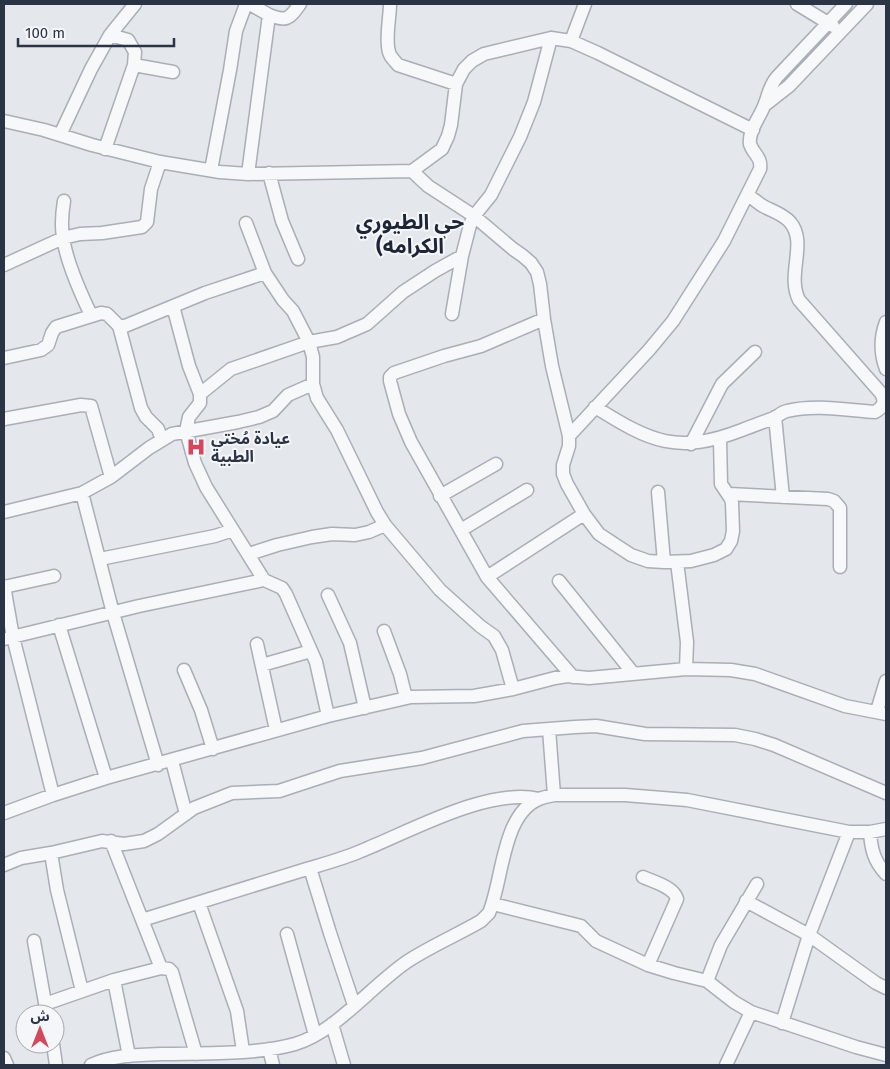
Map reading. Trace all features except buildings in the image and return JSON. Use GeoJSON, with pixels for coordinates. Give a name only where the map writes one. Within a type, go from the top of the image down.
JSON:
{"type":"FeatureCollection","features":[{"type":"Feature","properties":{"kind":"street"},"geometry":{"type":"LineString","coordinates":[[60,134],[91,69],[110,35],[135,4]]}},
{"type":"Feature","properties":{"kind":"street"},"geometry":{"type":"LineString","coordinates":[[211,170],[229,79],[236,31],[246,4]]}},
{"type":"Feature","properties":{"kind":"street"},"geometry":{"type":"LineString","coordinates":[[250,4],[281,20],[289,17],[300,4]]}},
{"type":"Feature","properties":{"kind":"street"},"geometry":{"type":"LineString","coordinates":[[390,4],[388,43],[389,53],[393,59],[398,65],[456,84]]}},
{"type":"Feature","properties":{"kind":"street"},"geometry":{"type":"LineString","coordinates":[[571,41],[585,4]]}},
{"type":"Feature","properties":{"kind":"street"},"geometry":{"type":"LineString","coordinates":[[797,4],[841,32]]}},
{"type":"Feature","properties":{"kind":"street"},"geometry":{"type":"LineString","coordinates":[[569,436],[649,350],[673,321],[724,241],[758,175],[761,164],[750,143],[753,130],[766,104],[772,83],[846,4]]}},
{"type":"Feature","properties":{"kind":"street"},"geometry":{"type":"LineString","coordinates":[[766,104],[789,86],[867,4]]}},
{"type":"Feature","properties":{"kind":"street"},"geometry":{"type":"LineString","coordinates":[[248,174],[269,15]]}},
{"type":"Feature","properties":{"kind":"street"},"geometry":{"type":"LineString","coordinates":[[106,149],[134,65],[135,52],[128,40],[110,35]]}},
{"type":"Feature","properties":{"kind":"street"},"geometry":{"type":"LineString","coordinates":[[452,314],[462,256],[474,216],[492,195],[520,137],[534,102],[551,38]]}},
{"type":"Feature","properties":{"kind":"street"},"geometry":{"type":"LineString","coordinates":[[4,121],[60,134],[106,149],[160,162],[211,170],[248,174],[412,171],[442,149],[448,136],[456,84],[472,61],[484,54],[551,38],[571,41],[598,53],[753,130]]}},
{"type":"Feature","properties":{"kind":"street"},"geometry":{"type":"LineString","coordinates":[[134,65],[173,72]]}},
{"type":"Feature","properties":{"kind":"street"},"geometry":{"type":"LineString","coordinates":[[4,265],[63,238],[80,234],[142,227],[147,222],[151,189],[160,162]]}},
{"type":"Feature","properties":{"kind":"street"},"geometry":{"type":"LineString","coordinates":[[412,171],[428,186],[474,216],[531,263],[537,272],[552,366],[569,436],[563,474],[584,514],[599,534],[631,555],[648,562],[671,562],[705,558],[726,549],[731,541],[733,531],[732,503],[729,494],[721,484],[720,439]]}},
{"type":"Feature","properties":{"kind":"street"},"geometry":{"type":"LineString","coordinates":[[270,173],[276,201],[298,259]]}},
{"type":"Feature","properties":{"kind":"street"},"geometry":{"type":"LineString","coordinates":[[596,407],[644,435],[666,442],[691,444],[720,439],[784,412],[806,408],[875,412],[883,406],[884,401],[880,392],[799,300],[793,284],[797,246],[797,236],[794,228],[781,215],[747,195]]}},
{"type":"Feature","properties":{"kind":"street"},"geometry":{"type":"LineString","coordinates":[[64,201],[63,238],[76,283],[91,315]]}},
{"type":"Feature","properties":{"kind":"street"},"geometry":{"type":"LineString","coordinates":[[246,223],[265,273],[283,300],[293,310],[308,342],[313,357],[313,384],[317,398],[337,430],[377,512],[385,525],[440,590],[494,636],[502,650],[513,689]]}},
{"type":"Feature","properties":{"kind":"street"},"geometry":{"type":"LineString","coordinates":[[200,394],[231,369],[308,342],[337,337],[367,324],[403,292],[462,256]]}},
{"type":"Feature","properties":{"kind":"street"},"geometry":{"type":"LineString","coordinates":[[119,326],[125,326],[173,306],[265,273]]}},
{"type":"Feature","properties":{"kind":"street"},"geometry":{"type":"LineString","coordinates":[[173,306],[189,366],[200,394],[200,403],[189,417],[186,431],[195,463],[202,479],[264,580],[282,588],[312,651],[328,716]]}},
{"type":"Feature","properties":{"kind":"street"},"geometry":{"type":"LineString","coordinates":[[4,358],[41,350],[48,344],[56,327],[91,315],[107,314],[119,326],[143,413],[158,429],[162,440]]}},
{"type":"Feature","properties":{"kind":"street"},"geometry":{"type":"LineString","coordinates":[[544,319],[499,339],[394,373],[390,377],[392,392],[411,442],[486,577],[573,677]]}},
{"type":"Feature","properties":{"kind":"street"},"geometry":{"type":"LineString","coordinates":[[886,322],[881,344],[886,369]]}},
{"type":"Feature","properties":{"kind":"street"},"geometry":{"type":"LineString","coordinates":[[691,444],[722,384],[755,352]]}},
{"type":"Feature","properties":{"kind":"street"},"geometry":{"type":"LineString","coordinates":[[4,512],[82,493],[111,477],[172,434],[238,422],[259,416],[273,411],[288,395],[313,384]]}},
{"type":"Feature","properties":{"kind":"street"},"geometry":{"type":"LineString","coordinates":[[4,420],[81,405],[91,406],[111,477]]}},
{"type":"Feature","properties":{"kind":"street"},"geometry":{"type":"LineString","coordinates":[[775,417],[783,497]]}},
{"type":"Feature","properties":{"kind":"street"},"geometry":{"type":"LineString","coordinates":[[440,496],[496,464]]}},
{"type":"Feature","properties":{"kind":"street"},"geometry":{"type":"LineString","coordinates":[[461,530],[527,490]]}},
{"type":"Feature","properties":{"kind":"street"},"geometry":{"type":"LineString","coordinates":[[658,492],[688,642],[686,669]]}},
{"type":"Feature","properties":{"kind":"street"},"geometry":{"type":"LineString","coordinates":[[82,493],[113,612],[158,765]]}},
{"type":"Feature","properties":{"kind":"street"},"geometry":{"type":"LineString","coordinates":[[729,494],[828,499],[837,504],[840,508],[840,567]]}},
{"type":"Feature","properties":{"kind":"street"},"geometry":{"type":"LineString","coordinates":[[486,577],[584,514]]}},
{"type":"Feature","properties":{"kind":"street"},"geometry":{"type":"LineString","coordinates":[[248,554],[296,540],[332,534],[356,535],[385,525]]}},
{"type":"Feature","properties":{"kind":"street"},"geometry":{"type":"LineString","coordinates":[[100,558],[198,539],[233,530]]}},
{"type":"Feature","properties":{"kind":"street"},"geometry":{"type":"LineString","coordinates":[[53,795],[8,638],[4,586],[54,576]]}},
{"type":"Feature","properties":{"kind":"street"},"geometry":{"type":"LineString","coordinates":[[8,638],[113,612],[264,580]]}},
{"type":"Feature","properties":{"kind":"street"},"geometry":{"type":"LineString","coordinates":[[559,581],[633,673]]}},
{"type":"Feature","properties":{"kind":"street"},"geometry":{"type":"LineString","coordinates":[[328,596],[350,642],[365,708]]}},
{"type":"Feature","properties":{"kind":"street"},"geometry":{"type":"LineString","coordinates":[[59,625],[106,778]]}},
{"type":"Feature","properties":{"kind":"street"},"geometry":{"type":"LineString","coordinates":[[384,631],[400,674],[406,698]]}},
{"type":"Feature","properties":{"kind":"street"},"geometry":{"type":"LineString","coordinates":[[257,644],[276,730]]}},
{"type":"Feature","properties":{"kind":"street"},"geometry":{"type":"LineString","coordinates":[[262,665],[312,651]]}},
{"type":"Feature","properties":{"kind":"street"},"geometry":{"type":"LineString","coordinates":[[4,813],[106,778],[158,765],[276,730],[328,716],[423,695],[474,696],[513,689],[555,678],[589,678],[686,669],[731,670],[755,674],[833,703],[882,712],[886,681]]}},
{"type":"Feature","properties":{"kind":"street"},"geometry":{"type":"LineString","coordinates":[[184,670],[201,710],[213,749]]}},
{"type":"Feature","properties":{"kind":"street"},"geometry":{"type":"LineString","coordinates":[[4,865],[21,858],[102,841],[124,844],[144,841],[158,834],[206,802],[232,793],[279,792],[340,771],[422,758],[523,731],[596,726],[645,734],[741,736],[774,746],[886,793]]}},
{"type":"Feature","properties":{"kind":"street"},"geometry":{"type":"LineString","coordinates":[[550,729],[554,795]]}},
{"type":"Feature","properties":{"kind":"street"},"geometry":{"type":"LineString","coordinates":[[172,761],[186,814]]}},
{"type":"Feature","properties":{"kind":"street"},"geometry":{"type":"LineString","coordinates":[[91,1065],[129,1056],[269,1049],[295,1044],[315,1035],[332,1024],[408,961],[481,921],[489,913],[493,904],[513,824],[528,806],[539,799],[554,795],[625,795],[687,800],[849,832],[870,832],[886,829]]}},
{"type":"Feature","properties":{"kind":"street"},"geometry":{"type":"LineString","coordinates":[[142,920],[359,852],[417,826],[490,800],[527,796],[539,799]]}},
{"type":"Feature","properties":{"kind":"street"},"geometry":{"type":"LineString","coordinates":[[782,1023],[809,935],[849,832]]}},
{"type":"Feature","properties":{"kind":"street"},"geometry":{"type":"LineString","coordinates":[[870,832],[871,849],[874,858],[886,874]]}},
{"type":"Feature","properties":{"kind":"street"},"geometry":{"type":"LineString","coordinates":[[111,841],[161,968]]}},
{"type":"Feature","properties":{"kind":"street"},"geometry":{"type":"LineString","coordinates":[[51,853],[57,890],[82,991]]}},
{"type":"Feature","properties":{"kind":"street"},"geometry":{"type":"LineString","coordinates":[[310,868],[354,1005]]}},
{"type":"Feature","properties":{"kind":"street"},"geometry":{"type":"LineString","coordinates":[[643,877],[672,891],[677,899],[648,965]]}},
{"type":"Feature","properties":{"kind":"street"},"geometry":{"type":"LineString","coordinates":[[707,981],[721,944],[757,884]]}},
{"type":"Feature","properties":{"kind":"street"},"geometry":{"type":"LineString","coordinates":[[746,902],[809,935],[876,983],[886,988]]}},
{"type":"Feature","properties":{"kind":"street"},"geometry":{"type":"LineString","coordinates":[[199,903],[237,1011],[243,1051]]}},
{"type":"Feature","properties":{"kind":"street"},"geometry":{"type":"LineString","coordinates":[[493,904],[581,926],[596,941],[648,965],[707,981],[734,1002],[751,1012],[886,1056]]}},
{"type":"Feature","properties":{"kind":"street"},"geometry":{"type":"LineString","coordinates":[[287,934],[315,1035]]}},
{"type":"Feature","properties":{"kind":"street"},"geometry":{"type":"LineString","coordinates":[[34,941],[45,1004]]}},
{"type":"Feature","properties":{"kind":"street"},"geometry":{"type":"LineString","coordinates":[[56,1004],[82,991],[114,980],[161,968],[169,969],[172,972],[196,1054]]}},
{"type":"Feature","properties":{"kind":"street"},"geometry":{"type":"LineString","coordinates":[[114,980],[129,1056]]}},
{"type":"Feature","properties":{"kind":"street"},"geometry":{"type":"LineString","coordinates":[[726,1065],[751,1012]]}},
{"type":"Feature","properties":{"kind":"street"},"geometry":{"type":"LineString","coordinates":[[332,1024],[344,1065]]}},
{"type":"Feature","properties":{"kind":"street"},"geometry":{"type":"LineString","coordinates":[[269,1049],[273,1065]]}},
{"type":"Feature","properties":{"kind":"street"},"geometry":{"type":"LineString","coordinates":[[4,1058],[7,1065]]}},
{"type":"Feature","properties":{"kind":"place","name":"عيادة مُختي الطبية"},"geometry":{"type":"Point","coordinates":[196,447]}},
{"type":"Feature","properties":{"kind":"district","name":"حي الطيوري (الكرامه"},"geometry":{"type":"Point","coordinates":[410,234]}}]}
